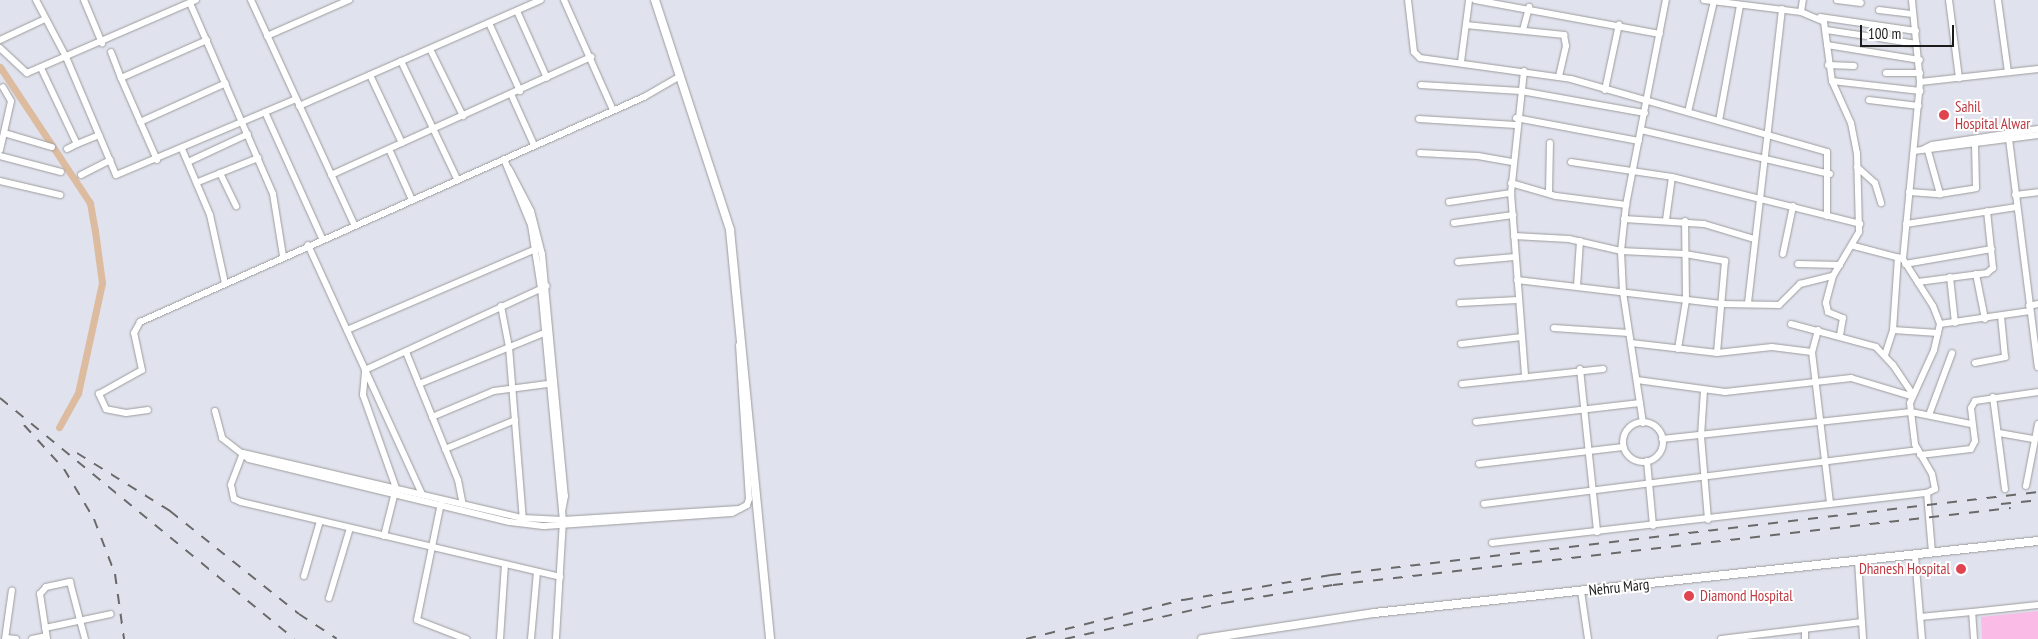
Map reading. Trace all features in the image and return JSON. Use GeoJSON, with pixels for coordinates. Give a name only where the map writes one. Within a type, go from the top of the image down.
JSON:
{"type":"FeatureCollection","features":[{"type":"Feature","properties":{"kind":"street"},"geometry":{"type":"LineString","coordinates":[[36,0],[66,57],[110,160],[120,176],[265,112],[298,102],[370,75],[542,0]]}},
{"type":"Feature","properties":{"kind":"street"},"geometry":{"type":"LineString","coordinates":[[251,0],[354,224]]}},
{"type":"Feature","properties":{"kind":"street"},"geometry":{"type":"LineString","coordinates":[[268,36],[335,3],[349,0]]}},
{"type":"Feature","properties":{"kind":"street"},"geometry":{"type":"LineString","coordinates":[[564,0],[613,110]]}},
{"type":"Feature","properties":{"kind":"street"},"geometry":{"type":"LineString","coordinates":[[655,0],[675,52],[678,77],[724,208],[740,309],[770,639]]}},
{"type":"Feature","properties":{"kind":"street"},"geometry":{"type":"LineString","coordinates":[[1408,0],[1416,56],[1559,76],[1827,152],[1830,174],[1828,216]]}},
{"type":"Feature","properties":{"kind":"street"},"geometry":{"type":"LineString","coordinates":[[1461,62],[1469,0]]}},
{"type":"Feature","properties":{"kind":"street"},"geometry":{"type":"LineString","coordinates":[[1475,0],[1512,2],[1528,7],[1619,24],[1660,34]]}},
{"type":"Feature","properties":{"kind":"street"},"geometry":{"type":"LineString","coordinates":[[1642,423],[1623,292],[1621,251],[1626,205],[1666,0]]}},
{"type":"Feature","properties":{"kind":"street"},"geometry":{"type":"LineString","coordinates":[[1704,0],[1782,9],[1820,17],[1916,31]]}},
{"type":"Feature","properties":{"kind":"street"},"geometry":{"type":"LineString","coordinates":[[1801,12],[1803,0]]}},
{"type":"Feature","properties":{"kind":"street"},"geometry":{"type":"LineString","coordinates":[[1837,0],[1861,3]]}},
{"type":"Feature","properties":{"kind":"street"},"geometry":{"type":"LineString","coordinates":[[1885,355],[1892,330],[1902,260],[1919,106],[1920,60],[1912,0]]}},
{"type":"Feature","properties":{"kind":"street"},"geometry":{"type":"LineString","coordinates":[[1949,0],[1959,78]]}},
{"type":"Feature","properties":{"kind":"street"},"geometry":{"type":"LineString","coordinates":[[1998,0],[2008,72]]}},
{"type":"Feature","properties":{"kind":"street"},"geometry":{"type":"LineString","coordinates":[[87,1],[102,43]]}},
{"type":"Feature","properties":{"kind":"street"},"geometry":{"type":"LineString","coordinates":[[1688,112],[1714,1]]}},
{"type":"Feature","properties":{"kind":"street"},"geometry":{"type":"LineString","coordinates":[[0,48],[23,72],[41,68],[193,2],[206,40],[244,122],[273,194],[283,256]]}},
{"type":"Feature","properties":{"kind":"street"},"geometry":{"type":"LineString","coordinates":[[1719,121],[1740,5]]}},
{"type":"Feature","properties":{"kind":"street"},"geometry":{"type":"LineString","coordinates":[[1523,30],[1528,7]]}},
{"type":"Feature","properties":{"kind":"street"},"geometry":{"type":"LineString","coordinates":[[1748,303],[1765,135],[1782,9]]}},
{"type":"Feature","properties":{"kind":"street"},"geometry":{"type":"LineString","coordinates":[[1880,10],[1913,14]]}},
{"type":"Feature","properties":{"kind":"street"},"geometry":{"type":"LineString","coordinates":[[517,11],[548,78]]}},
{"type":"Feature","properties":{"kind":"street"},"geometry":{"type":"LineString","coordinates":[[1820,17],[1826,30],[1828,64],[1832,81],[1851,123],[1857,167],[1860,224],[1854,246],[1833,276],[1827,308],[1842,318],[1840,335]]}},
{"type":"Feature","properties":{"kind":"street"},"geometry":{"type":"LineString","coordinates":[[0,40],[45,19]]}},
{"type":"Feature","properties":{"kind":"street"},"geometry":{"type":"LineString","coordinates":[[489,23],[520,91]]}},
{"type":"Feature","properties":{"kind":"street"},"geometry":{"type":"LineString","coordinates":[[1466,24],[1523,30],[1566,38],[1559,76]]}},
{"type":"Feature","properties":{"kind":"street"},"geometry":{"type":"LineString","coordinates":[[1605,90],[1619,24]]}},
{"type":"Feature","properties":{"kind":"street"},"geometry":{"type":"LineString","coordinates":[[1826,30],[1868,36]]}},
{"type":"Feature","properties":{"kind":"street"},"geometry":{"type":"LineString","coordinates":[[1879,38],[1918,44]]}},
{"type":"Feature","properties":{"kind":"street"},"geometry":{"type":"LineString","coordinates":[[121,78],[206,40]]}},
{"type":"Feature","properties":{"kind":"street"},"geometry":{"type":"LineString","coordinates":[[1827,45],[1920,60]]}},
{"type":"Feature","properties":{"kind":"street"},"geometry":{"type":"LineString","coordinates":[[430,49],[463,116]]}},
{"type":"Feature","properties":{"kind":"street"},"geometry":{"type":"LineString","coordinates":[[111,52],[157,160]]}},
{"type":"Feature","properties":{"kind":"street"},"geometry":{"type":"LineString","coordinates":[[331,175],[520,91],[591,57]]}},
{"type":"Feature","properties":{"kind":"street"},"geometry":{"type":"LineString","coordinates":[[401,61],[457,179]]}},
{"type":"Feature","properties":{"kind":"street"},"geometry":{"type":"LineString","coordinates":[[1828,64],[1854,66]]}},
{"type":"Feature","properties":{"kind":"street"},"geometry":{"type":"LineString","coordinates":[[41,68],[76,144]]}},
{"type":"Feature","properties":{"kind":"street"},"geometry":{"type":"LineString","coordinates":[[1920,82],[2038,70]]}},
{"type":"Feature","properties":{"kind":"street"},"geometry":{"type":"LineString","coordinates":[[1524,71],[1516,122],[1511,193],[1525,376]]}},
{"type":"Feature","properties":{"kind":"street"},"geometry":{"type":"LineString","coordinates":[[1886,73],[1920,73]]}},
{"type":"Feature","properties":{"kind":"street"},"geometry":{"type":"LineString","coordinates":[[370,75],[402,143]]}},
{"type":"Feature","properties":{"kind":"street"},"geometry":{"type":"LineString","coordinates":[[148,410],[126,413],[106,410],[99,394],[142,370],[134,333],[140,322],[322,238],[613,110],[678,77]]}},
{"type":"Feature","properties":{"kind":"street"},"geometry":{"type":"LineString","coordinates":[[1832,81],[1920,91]]}},
{"type":"Feature","properties":{"kind":"street"},"geometry":{"type":"LineString","coordinates":[[140,122],[226,83]]}},
{"type":"Feature","properties":{"kind":"street"},"geometry":{"type":"LineString","coordinates":[[1421,85],[1521,91],[1645,113]]}},
{"type":"Feature","properties":{"kind":"street"},"geometry":{"type":"LineString","coordinates":[[0,150],[11,101],[1,87]]}},
{"type":"Feature","properties":{"kind":"street"},"geometry":{"type":"LineString","coordinates":[[511,94],[534,145]]}},
{"type":"Feature","properties":{"kind":"street"},"geometry":{"type":"LineString","coordinates":[[1868,100],[1919,106]]}},
{"type":"Feature","properties":{"kind":"street"},"geometry":{"type":"LineString","coordinates":[[265,112],[322,238]]}},
{"type":"Feature","properties":{"kind":"street"},"geometry":{"type":"LineString","coordinates":[[1419,118],[1516,122],[1639,141]]}},
{"type":"Feature","properties":{"kind":"street"},"geometry":{"type":"LineString","coordinates":[[1926,150],[1932,145],[2038,129]]}},
{"type":"Feature","properties":{"kind":"street"},"geometry":{"type":"LineString","coordinates":[[1642,130],[1830,174]]}},
{"type":"Feature","properties":{"kind":"street"},"geometry":{"type":"LineString","coordinates":[[4,133],[52,147]]}},
{"type":"Feature","properties":{"kind":"street"},"geometry":{"type":"LineString","coordinates":[[188,162],[248,134]]}},
{"type":"Feature","properties":{"kind":"street"},"geometry":{"type":"LineString","coordinates":[[68,149],[99,135]]}},
{"type":"Feature","properties":{"kind":"street"},"geometry":{"type":"LineString","coordinates":[[1914,151],[2038,135]]}},
{"type":"Feature","properties":{"kind":"street"},"geometry":{"type":"LineString","coordinates":[[2009,139],[2038,368]]}},
{"type":"Feature","properties":{"kind":"street"},"geometry":{"type":"LineString","coordinates":[[1549,193],[1550,144]]}},
{"type":"Feature","properties":{"kind":"street"},"geometry":{"type":"LineString","coordinates":[[1909,192],[1940,194],[1976,188],[1974,144]]}},
{"type":"Feature","properties":{"kind":"street"},"geometry":{"type":"LineString","coordinates":[[182,149],[198,182],[210,215],[225,283]]}},
{"type":"Feature","properties":{"kind":"street"},"geometry":{"type":"LineString","coordinates":[[389,149],[412,200]]}},
{"type":"Feature","properties":{"kind":"street"},"geometry":{"type":"LineString","coordinates":[[1926,150],[1940,194]]}},
{"type":"Feature","properties":{"kind":"street"},"geometry":{"type":"LineString","coordinates":[[1420,153],[1478,156],[1513,162]]}},
{"type":"Feature","properties":{"kind":"street"},"geometry":{"type":"LineString","coordinates":[[0,156],[62,172]]}},
{"type":"Feature","properties":{"kind":"street"},"geometry":{"type":"LineString","coordinates":[[198,182],[258,158]]}},
{"type":"Feature","properties":{"kind":"street"},"geometry":{"type":"LineString","coordinates":[[504,159],[536,249],[544,287],[544,333],[548,384],[563,522],[556,639]]}},
{"type":"Feature","properties":{"kind":"street"},"geometry":{"type":"LineString","coordinates":[[81,175],[110,160]]}},
{"type":"Feature","properties":{"kind":"street"},"geometry":{"type":"LineString","coordinates":[[1571,162],[1672,177],[1758,196],[1860,224]]}},
{"type":"Feature","properties":{"kind":"street"},"geometry":{"type":"LineString","coordinates":[[1857,167],[1875,183],[1881,203]]}},
{"type":"Feature","properties":{"kind":"street"},"geometry":{"type":"LineString","coordinates":[[508,169],[516,177],[534,221],[544,287],[565,496],[562,511]]}},
{"type":"Feature","properties":{"kind":"street"},"geometry":{"type":"LineString","coordinates":[[220,173],[236,206]]}},
{"type":"Feature","properties":{"kind":"street"},"geometry":{"type":"LineString","coordinates":[[1666,220],[1672,177]]}},
{"type":"Feature","properties":{"kind":"street"},"geometry":{"type":"LineString","coordinates":[[0,181],[60,195]]}},
{"type":"Feature","properties":{"kind":"street"},"geometry":{"type":"LineString","coordinates":[[1511,183],[1549,193],[1626,205]]}},
{"type":"Feature","properties":{"kind":"street"},"geometry":{"type":"LineString","coordinates":[[2016,195],[2038,192]]}},
{"type":"Feature","properties":{"kind":"street"},"geometry":{"type":"LineString","coordinates":[[1449,202],[1511,193]]}},
{"type":"Feature","properties":{"kind":"street"},"geometry":{"type":"LineString","coordinates":[[1783,254],[1793,206]]}},
{"type":"Feature","properties":{"kind":"street"},"geometry":{"type":"LineString","coordinates":[[1906,224],[2017,207]]}},
{"type":"Feature","properties":{"kind":"street"},"geometry":{"type":"LineString","coordinates":[[1918,282],[1976,274],[1993,268],[1987,211]]}},
{"type":"Feature","properties":{"kind":"street"},"geometry":{"type":"LineString","coordinates":[[1454,223],[1513,215]]}},
{"type":"Feature","properties":{"kind":"street"},"geometry":{"type":"LineString","coordinates":[[1624,219],[1685,222],[1754,239]]}},
{"type":"Feature","properties":{"kind":"street"},"geometry":{"type":"LineString","coordinates":[[1678,349],[1686,300],[1685,222]]}},
{"type":"Feature","properties":{"kind":"street"},"geometry":{"type":"LineString","coordinates":[[1514,236],[1580,241],[1621,251],[1685,254],[1725,261],[1717,353]]}},
{"type":"Feature","properties":{"kind":"street"},"geometry":{"type":"LineString","coordinates":[[1577,286],[1580,241]]}},
{"type":"Feature","properties":{"kind":"street"},"geometry":{"type":"LineString","coordinates":[[308,245],[422,494]]}},
{"type":"Feature","properties":{"kind":"street"},"geometry":{"type":"LineString","coordinates":[[1854,246],[1902,260],[1992,249]]}},
{"type":"Feature","properties":{"kind":"street"},"geometry":{"type":"LineString","coordinates":[[347,330],[536,249]]}},
{"type":"Feature","properties":{"kind":"street"},"geometry":{"type":"LineString","coordinates":[[1458,262],[1515,257]]}},
{"type":"Feature","properties":{"kind":"street"},"geometry":{"type":"LineString","coordinates":[[1492,543],[1708,520],[1927,493],[1935,489],[1935,482],[1919,453],[1911,412],[1912,394],[1940,324],[1918,282],[1902,260]]}},
{"type":"Feature","properties":{"kind":"street"},"geometry":{"type":"LineString","coordinates":[[1798,264],[1840,265]]}},
{"type":"Feature","properties":{"kind":"street"},"geometry":{"type":"LineString","coordinates":[[1976,274],[1985,319]]}},
{"type":"Feature","properties":{"kind":"street"},"geometry":{"type":"LineString","coordinates":[[1517,280],[1722,304],[1779,305],[1800,284],[1833,276]]}},
{"type":"Feature","properties":{"kind":"street"},"geometry":{"type":"LineString","coordinates":[[1950,277],[1955,323]]}},
{"type":"Feature","properties":{"kind":"street"},"geometry":{"type":"LineString","coordinates":[[365,370],[544,287]]}},
{"type":"Feature","properties":{"kind":"street"},"geometry":{"type":"LineString","coordinates":[[1460,302],[1518,300]]}},
{"type":"Feature","properties":{"kind":"street"},"geometry":{"type":"LineString","coordinates":[[1940,324],[2001,316],[2038,304]]}},
{"type":"Feature","properties":{"kind":"street"},"geometry":{"type":"LineString","coordinates":[[501,306],[509,347],[523,521]]}},
{"type":"Feature","properties":{"kind":"street"},"geometry":{"type":"LineString","coordinates":[[215,411],[222,438],[253,460],[523,521],[563,522],[713,515],[740,509],[748,504],[749,494],[739,371],[740,309]]}},
{"type":"Feature","properties":{"kind":"street"},"geometry":{"type":"LineString","coordinates":[[1975,363],[2005,357],[2001,316]]}},
{"type":"Feature","properties":{"kind":"street"},"geometry":{"type":"LineString","coordinates":[[1791,324],[1840,335],[1868,344],[1885,355],[1912,394]]}},
{"type":"Feature","properties":{"kind":"street"},"geometry":{"type":"LineString","coordinates":[[1554,328],[1629,333]]}},
{"type":"Feature","properties":{"kind":"street"},"geometry":{"type":"LineString","coordinates":[[1818,330],[1812,352],[1814,382],[1830,504]]}},
{"type":"Feature","properties":{"kind":"street"},"geometry":{"type":"LineString","coordinates":[[1892,330],[1938,333]]}},
{"type":"Feature","properties":{"kind":"street"},"geometry":{"type":"LineString","coordinates":[[418,384],[544,333]]}},
{"type":"Feature","properties":{"kind":"street"},"geometry":{"type":"LineString","coordinates":[[1461,344],[1522,337]]}},
{"type":"Feature","properties":{"kind":"street"},"geometry":{"type":"LineString","coordinates":[[1631,343],[1717,353],[1772,347],[1812,352]]}},
{"type":"Feature","properties":{"kind":"street"},"geometry":{"type":"LineString","coordinates":[[406,352],[445,449],[463,505]]}},
{"type":"Feature","properties":{"kind":"street"},"geometry":{"type":"LineString","coordinates":[[1929,415],[1952,353]]}},
{"type":"Feature","properties":{"kind":"street"},"geometry":{"type":"LineString","coordinates":[[1580,369],[1597,532]]}},
{"type":"Feature","properties":{"kind":"street"},"geometry":{"type":"LineString","coordinates":[[1462,384],[1580,369],[1603,369]]}},
{"type":"Feature","properties":{"kind":"street"},"geometry":{"type":"LineString","coordinates":[[365,370],[363,395],[396,491],[384,536]]}},
{"type":"Feature","properties":{"kind":"street"},"geometry":{"type":"LineString","coordinates":[[1637,380],[1725,392],[1851,378],[1912,394]]}},
{"type":"Feature","properties":{"kind":"street"},"geometry":{"type":"LineString","coordinates":[[432,417],[512,386],[548,384]]}},
{"type":"Feature","properties":{"kind":"street"},"geometry":{"type":"LineString","coordinates":[[1704,390],[1701,436],[1708,520]]}},
{"type":"Feature","properties":{"kind":"street"},"geometry":{"type":"LineString","coordinates":[[1484,504],[1823,461],[1971,449],[1974,441],[1971,424],[1971,405],[1993,398],[2038,392]]}},
{"type":"Feature","properties":{"kind":"street"},"geometry":{"type":"LineString","coordinates":[[1993,398],[2005,489]]}},
{"type":"Feature","properties":{"kind":"street"},"geometry":{"type":"LineString","coordinates":[[1476,422],[1640,403]]}},
{"type":"Feature","properties":{"kind":"street"},"geometry":{"type":"LineString","coordinates":[[1662,439],[1911,412],[1971,424]]}},
{"type":"Feature","properties":{"kind":"street"},"geometry":{"type":"LineString","coordinates":[[445,449],[515,420]]}},
{"type":"Feature","properties":{"kind":"street"},"geometry":{"type":"LineString","coordinates":[[1642,423],[1655,426],[1662,439],[1658,455],[1648,461],[1633,459],[1623,447],[1625,433],[1642,423]]}},
{"type":"Feature","properties":{"kind":"street"},"geometry":{"type":"LineString","coordinates":[[2026,486],[2038,424]]}},
{"type":"Feature","properties":{"kind":"street"},"geometry":{"type":"LineString","coordinates":[[1999,433],[2034,439]]}},
{"type":"Feature","properties":{"kind":"street"},"geometry":{"type":"LineString","coordinates":[[1479,464],[1623,447]]}},
{"type":"Feature","properties":{"kind":"street"},"geometry":{"type":"LineString","coordinates":[[243,453],[231,485],[234,499],[560,577]]}},
{"type":"Feature","properties":{"kind":"street"},"geometry":{"type":"LineString","coordinates":[[1648,461],[1653,526]]}},
{"type":"Feature","properties":{"kind":"street"},"geometry":{"type":"LineString","coordinates":[[396,491],[422,494],[441,503],[463,505],[523,521]]}},
{"type":"Feature","properties":{"kind":"street"},"geometry":{"type":"LineString","coordinates":[[1927,493],[1932,553]]}},
{"type":"Feature","properties":{"kind":"street"},"geometry":{"type":"LineString","coordinates":[[441,503],[417,620],[466,639]]}},
{"type":"Feature","properties":{"kind":"street"},"geometry":{"type":"LineString","coordinates":[[304,576],[320,521]]}},
{"type":"Feature","properties":{"kind":"street"},"geometry":{"type":"LineString","coordinates":[[329,598],[350,528]]}},
{"type":"Feature","properties":{"kind":"street","name":"Nehru Marg"},"geometry":{"type":"LineString","coordinates":[[1202,639],[1219,638],[1374,613],[1915,556],[2038,541]]}},
{"type":"Feature","properties":{"kind":"street"},"geometry":{"type":"LineString","coordinates":[[1915,556],[1922,639]]}},
{"type":"Feature","properties":{"kind":"street"},"geometry":{"type":"LineString","coordinates":[[1858,561],[1863,639]]}},
{"type":"Feature","properties":{"kind":"street"},"geometry":{"type":"LineString","coordinates":[[500,639],[505,564]]}},
{"type":"Feature","properties":{"kind":"street"},"geometry":{"type":"LineString","coordinates":[[531,639],[537,572]]}},
{"type":"Feature","properties":{"kind":"street"},"geometry":{"type":"LineString","coordinates":[[32,639],[47,638],[41,591],[70,582],[78,622],[85,639]]}},
{"type":"Feature","properties":{"kind":"street"},"geometry":{"type":"LineString","coordinates":[[12,590],[6,638],[16,639]]}},
{"type":"Feature","properties":{"kind":"street"},"geometry":{"type":"LineString","coordinates":[[1581,591],[1588,639]]}},
{"type":"Feature","properties":{"kind":"street"},"geometry":{"type":"LineString","coordinates":[[1920,617],[2038,605]]}},
{"type":"Feature","properties":{"kind":"street"},"geometry":{"type":"LineString","coordinates":[[1972,612],[1974,639]]}},
{"type":"Feature","properties":{"kind":"street"},"geometry":{"type":"LineString","coordinates":[[45,628],[110,614]]}},
{"type":"Feature","properties":{"kind":"street"},"geometry":{"type":"LineString","coordinates":[[1721,639],[1862,622]]}},
{"type":"Feature","properties":{"kind":"street"},"geometry":{"type":"LineString","coordinates":[[1805,629],[1805,639]]}},
{"type":"Feature","properties":{"kind":"shaded area"},"geometry":{"type":"Polygon","coordinates":[[[2038,611],[2038,639],[1982,639],[1981,617],[2038,611]]]}},
{"type":"Feature","properties":{"kind":"waterway"},"geometry":{"type":"LineString","coordinates":[[0,67],[90,203],[95,231],[102,283],[78,393],[59,427]]}},
{"type":"Feature","properties":{"kind":"railway"},"geometry":{"type":"LineString","coordinates":[[0,398],[294,639]]}},
{"type":"Feature","properties":{"kind":"railway"},"geometry":{"type":"LineString","coordinates":[[24,425],[64,469],[94,519],[115,574],[124,639]]}},
{"type":"Feature","properties":{"kind":"railway"},"geometry":{"type":"LineString","coordinates":[[77,453],[170,511],[299,614],[337,639]]}},
{"type":"Feature","properties":{"kind":"railway"},"geometry":{"type":"LineString","coordinates":[[1026,639],[1183,600],[1331,575],[2038,492]]}},
{"type":"Feature","properties":{"kind":"railway"},"geometry":{"type":"LineString","coordinates":[[2001,504],[2038,500]]}},
{"type":"Feature","properties":{"kind":"railway"},"geometry":{"type":"LineString","coordinates":[[1065,639],[1224,603],[1333,585],[2011,508]]}},
{"type":"Feature","properties":{"kind":"place","name":"Sahil Hospital Alwar"},"geometry":{"type":"Point","coordinates":[1944,115]}},
{"type":"Feature","properties":{"kind":"place","name":"Dhanesh Hospital"},"geometry":{"type":"Point","coordinates":[1961,569]}},
{"type":"Feature","properties":{"kind":"place","name":"Diamond Hospital"},"geometry":{"type":"Point","coordinates":[1689,596]}}]}
